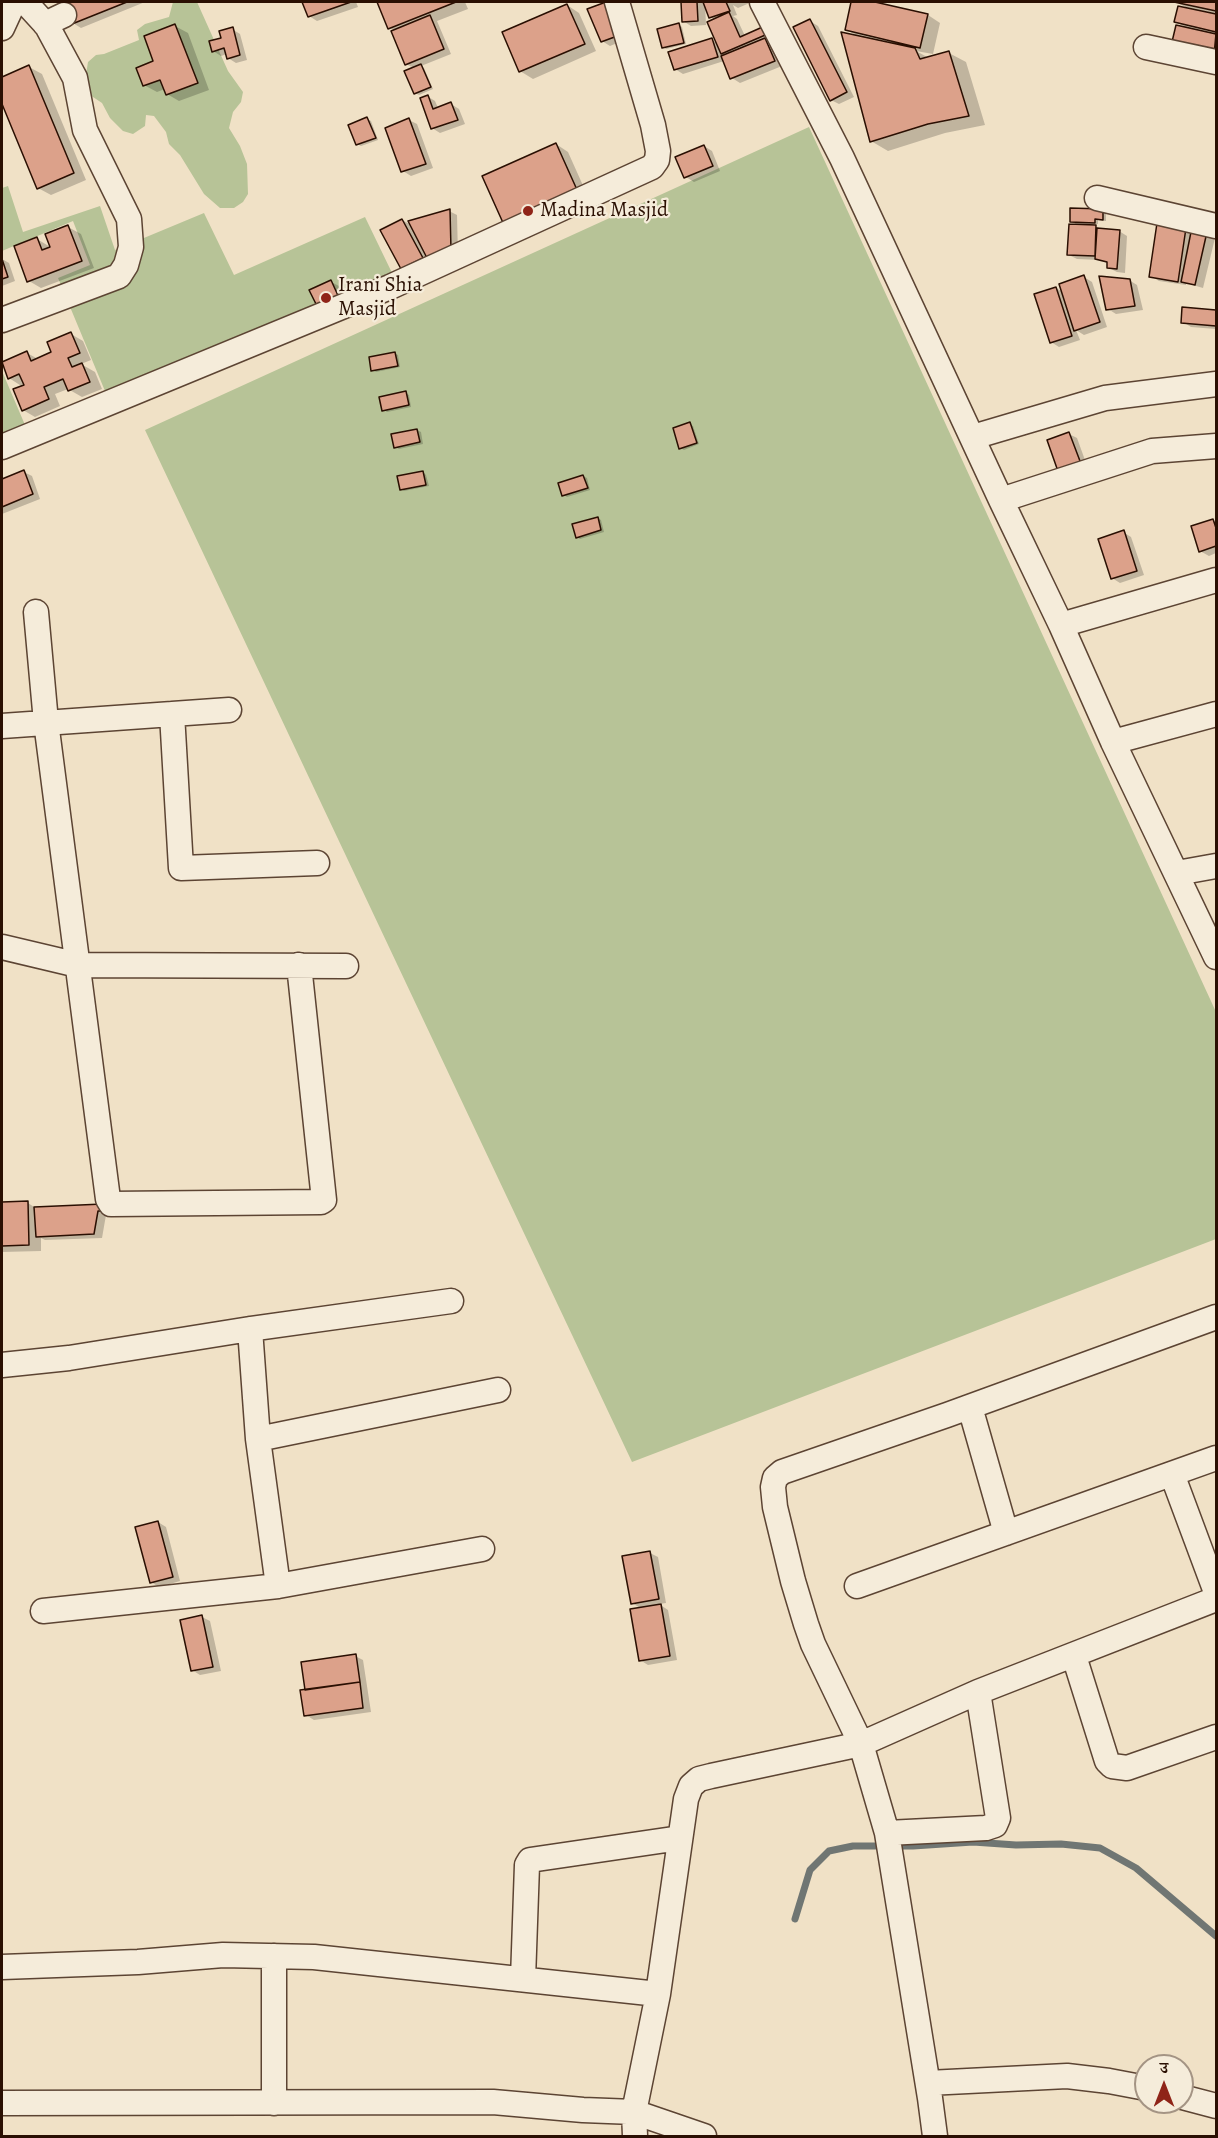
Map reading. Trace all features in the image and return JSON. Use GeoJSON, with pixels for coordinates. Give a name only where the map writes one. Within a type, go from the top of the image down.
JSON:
{"type":"FeatureCollection","features":[{"type":"Feature","properties":{"kind":"street"},"geometry":{"type":"LineString","coordinates":[[2,28],[14,2]]}},
{"type":"Feature","properties":{"kind":"street"},"geometry":{"type":"LineString","coordinates":[[2,320],[118,276],[126,265],[131,247],[129,219],[85,130],[75,78],[54,19],[25,2]]}},
{"type":"Feature","properties":{"kind":"street"},"geometry":{"type":"LineString","coordinates":[[2,447],[390,286],[652,167],[657,160],[658,151],[653,125],[617,2]]}},
{"type":"Feature","properties":{"kind":"street"},"geometry":{"type":"LineString","coordinates":[[762,2],[842,158],[1113,742],[1216,957]]}},
{"type":"Feature","properties":{"kind":"street"},"geometry":{"type":"LineString","coordinates":[[1146,47],[1216,62]]}},
{"type":"Feature","properties":{"kind":"street"},"geometry":{"type":"LineString","coordinates":[[1097,198],[1216,226]]}},
{"type":"Feature","properties":{"kind":"street"},"geometry":{"type":"LineString","coordinates":[[973,437],[1105,398],[1216,384]]}},
{"type":"Feature","properties":{"kind":"street"},"geometry":{"type":"LineString","coordinates":[[1001,500],[1152,451],[1216,446]]}},
{"type":"Feature","properties":{"kind":"street"},"geometry":{"type":"LineString","coordinates":[[1061,626],[1216,580]]}},
{"type":"Feature","properties":{"kind":"street"},"geometry":{"type":"LineString","coordinates":[[36,612],[46,722],[108,1199],[111,1204],[321,1202],[324,1200],[299,965]]}},
{"type":"Feature","properties":{"kind":"street"},"geometry":{"type":"LineString","coordinates":[[2,726],[229,710]]}},
{"type":"Feature","properties":{"kind":"street"},"geometry":{"type":"LineString","coordinates":[[172,714],[181,868],[317,863]]}},
{"type":"Feature","properties":{"kind":"street"},"geometry":{"type":"LineString","coordinates":[[1113,742],[1216,714]]}},
{"type":"Feature","properties":{"kind":"street"},"geometry":{"type":"LineString","coordinates":[[1177,873],[1216,866]]}},
{"type":"Feature","properties":{"kind":"street"},"geometry":{"type":"LineString","coordinates":[[2,947],[78,965],[346,966]]}},
{"type":"Feature","properties":{"kind":"street"},"geometry":{"type":"LineString","coordinates":[[2,1365],[69,1358],[250,1329],[451,1301]]}},
{"type":"Feature","properties":{"kind":"street"},"geometry":{"type":"LineString","coordinates":[[935,2136],[888,1841],[861,1744],[813,1644],[806,1624],[793,1581],[776,1507],[773,1487],[776,1478],[782,1472],[970,1407],[1216,1317]]}},
{"type":"Feature","properties":{"kind":"street"},"geometry":{"type":"LineString","coordinates":[[250,1329],[258,1439],[278,1586]]}},
{"type":"Feature","properties":{"kind":"street"},"geometry":{"type":"LineString","coordinates":[[258,1439],[498,1390]]}},
{"type":"Feature","properties":{"kind":"street"},"geometry":{"type":"LineString","coordinates":[[970,1407],[1006,1533]]}},
{"type":"Feature","properties":{"kind":"street"},"geometry":{"type":"LineString","coordinates":[[857,1586],[1216,1458]]}},
{"type":"Feature","properties":{"kind":"street"},"geometry":{"type":"LineString","coordinates":[[1172,1474],[1216,1592]]}},
{"type":"Feature","properties":{"kind":"street"},"geometry":{"type":"LineString","coordinates":[[43,1611],[278,1586],[483,1549]]}},
{"type":"Feature","properties":{"kind":"street"},"geometry":{"type":"LineString","coordinates":[[635,2136],[634,2112],[658,1994],[686,1799],[691,1786],[699,1779],[861,1744],[978,1692],[1216,1599]]}},
{"type":"Feature","properties":{"kind":"street"},"geometry":{"type":"LineString","coordinates":[[1074,1656],[1107,1761],[1112,1766],[1127,1768],[1216,1737]]}},
{"type":"Feature","properties":{"kind":"street"},"geometry":{"type":"LineString","coordinates":[[888,1841],[995,1825],[998,1818],[978,1692]]}},
{"type":"Feature","properties":{"kind":"street"},"geometry":{"type":"LineString","coordinates":[[523,1979],[527,1873],[530,1860],[680,1838]]}},
{"type":"Feature","properties":{"kind":"street"},"geometry":{"type":"LineString","coordinates":[[2,1967],[138,1962],[223,1955],[314,1957],[658,1994]]}},
{"type":"Feature","properties":{"kind":"street"},"geometry":{"type":"LineString","coordinates":[[274,1956],[274,2103]]}},
{"type":"Feature","properties":{"kind":"street"},"geometry":{"type":"LineString","coordinates":[[928,2083],[1067,2076],[1134,2086]]}},
{"type":"Feature","properties":{"kind":"street"},"geometry":{"type":"LineString","coordinates":[[1194,2100],[1216,2106]]}},
{"type":"Feature","properties":{"kind":"street"},"geometry":{"type":"LineString","coordinates":[[2,2103],[493,2102],[634,2112],[704,2136]]}},
{"type":"Feature","properties":{"kind":"green space"},"geometry":{"type":"Polygon","coordinates":[[[173,2],[197,2],[228,71],[243,92],[241,102],[233,112],[229,128],[247,164],[248,194],[243,202],[234,208],[220,208],[204,194],[180,155],[169,144],[166,132],[154,116],[146,115],[145,126],[133,134],[123,131],[110,118],[102,103],[90,95],[85,81],[88,62],[96,55],[139,40],[137,30],[145,24],[169,17],[173,2]]]}},
{"type":"Feature","properties":{"kind":"green space"},"geometry":{"type":"Polygon","coordinates":[[[809,127],[1216,1012],[1216,1239],[632,1462],[145,430],[809,127]]]}},
{"type":"Feature","properties":{"kind":"green space"},"geometry":{"type":"Polygon","coordinates":[[[8,186],[23,232],[100,206],[115,250],[204,213],[234,275],[365,217],[394,277],[2,443],[2,371],[25,425],[105,391],[58,278],[90,265],[73,221],[2,251],[2,188],[8,186]]]}},
{"type":"Feature","properties":{"kind":"building"},"geometry":{"type":"Polygon","coordinates":[[[72,2],[127,2],[72,24],[64,5],[72,2]]]}},
{"type":"Feature","properties":{"kind":"building"},"geometry":{"type":"Polygon","coordinates":[[[302,2],[351,2],[308,17],[302,2]]]}},
{"type":"Feature","properties":{"kind":"building"},"geometry":{"type":"Polygon","coordinates":[[[377,2],[456,2],[388,29],[377,2]]]}},
{"type":"Feature","properties":{"kind":"building"},"geometry":{"type":"Polygon","coordinates":[[[606,2],[620,35],[601,42],[587,9],[606,2]]]}},
{"type":"Feature","properties":{"kind":"building"},"geometry":{"type":"Polygon","coordinates":[[[681,2],[697,2],[698,21],[682,22],[681,2]]]}},
{"type":"Feature","properties":{"kind":"building"},"geometry":{"type":"Polygon","coordinates":[[[703,2],[726,2],[730,11],[709,18],[703,2]]]}},
{"type":"Feature","properties":{"kind":"building"},"geometry":{"type":"Polygon","coordinates":[[[851,2],[875,2],[928,14],[920,48],[845,30],[851,2]]]}},
{"type":"Feature","properties":{"kind":"building"},"geometry":{"type":"Polygon","coordinates":[[[1174,2],[1216,2],[1216,11],[1174,2]]]}},
{"type":"Feature","properties":{"kind":"building"},"geometry":{"type":"Polygon","coordinates":[[[567,4],[585,44],[519,72],[502,32],[567,4]]]}},
{"type":"Feature","properties":{"kind":"building"},"geometry":{"type":"Polygon","coordinates":[[[1178,6],[1216,14],[1216,32],[1174,22],[1178,6]]]}},
{"type":"Feature","properties":{"kind":"building"},"geometry":{"type":"Polygon","coordinates":[[[729,12],[740,37],[767,25],[770,33],[721,54],[707,22],[729,12]]]}},
{"type":"Feature","properties":{"kind":"building"},"geometry":{"type":"Polygon","coordinates":[[[430,15],[444,49],[405,65],[391,31],[430,15]]]}},
{"type":"Feature","properties":{"kind":"building"},"geometry":{"type":"Polygon","coordinates":[[[810,19],[847,92],[830,101],[793,27],[810,19]]]}},
{"type":"Feature","properties":{"kind":"building"},"geometry":{"type":"Polygon","coordinates":[[[679,23],[684,43],[662,48],[657,29],[679,23]]]}},
{"type":"Feature","properties":{"kind":"building"},"geometry":{"type":"Polygon","coordinates":[[[175,24],[198,83],[166,95],[160,80],[143,86],[136,68],[153,61],[144,36],[175,24]]]}},
{"type":"Feature","properties":{"kind":"building"},"geometry":{"type":"Polygon","coordinates":[[[1176,25],[1216,34],[1214,55],[1171,46],[1176,25]]]}},
{"type":"Feature","properties":{"kind":"building"},"geometry":{"type":"Polygon","coordinates":[[[233,27],[240,55],[227,59],[224,48],[212,52],[209,41],[221,38],[219,31],[233,27]]]}},
{"type":"Feature","properties":{"kind":"building"},"geometry":{"type":"Polygon","coordinates":[[[841,32],[915,48],[920,59],[949,51],[969,116],[928,124],[870,142],[841,32]]]}},
{"type":"Feature","properties":{"kind":"building"},"geometry":{"type":"Polygon","coordinates":[[[712,38],[718,57],[674,70],[668,52],[712,38]]]}},
{"type":"Feature","properties":{"kind":"building"},"geometry":{"type":"Polygon","coordinates":[[[765,38],[775,61],[730,79],[721,56],[765,38]]]}},
{"type":"Feature","properties":{"kind":"building"},"geometry":{"type":"Polygon","coordinates":[[[421,64],[431,87],[414,94],[404,71],[421,64]]]}},
{"type":"Feature","properties":{"kind":"building"},"geometry":{"type":"Polygon","coordinates":[[[29,65],[74,173],[37,189],[2,104],[2,77],[29,65]]]}},
{"type":"Feature","properties":{"kind":"building"},"geometry":{"type":"Polygon","coordinates":[[[428,95],[433,109],[451,102],[458,120],[431,129],[420,98],[428,95]]]}},
{"type":"Feature","properties":{"kind":"building"},"geometry":{"type":"Polygon","coordinates":[[[367,117],[376,138],[356,145],[348,125],[367,117]]]}},
{"type":"Feature","properties":{"kind":"building"},"geometry":{"type":"Polygon","coordinates":[[[409,118],[426,164],[401,172],[385,128],[409,118]]]}},
{"type":"Feature","properties":{"kind":"building"},"geometry":{"type":"Polygon","coordinates":[[[556,143],[578,192],[504,225],[482,176],[556,143]]]}},
{"type":"Feature","properties":{"kind":"building"},"geometry":{"type":"Polygon","coordinates":[[[704,145],[713,166],[684,178],[675,157],[704,145]]]}},
{"type":"Feature","properties":{"kind":"building"},"geometry":{"type":"Polygon","coordinates":[[[1070,208],[1103,209],[1103,220],[1095,219],[1095,223],[1070,222],[1070,208]]]}},
{"type":"Feature","properties":{"kind":"building"},"geometry":{"type":"Polygon","coordinates":[[[450,209],[451,250],[428,260],[408,221],[450,209]]]}},
{"type":"Feature","properties":{"kind":"building"},"geometry":{"type":"Polygon","coordinates":[[[402,219],[423,258],[401,269],[380,230],[402,219]]]}},
{"type":"Feature","properties":{"kind":"building"},"geometry":{"type":"Polygon","coordinates":[[[1157,223],[1186,228],[1178,282],[1149,277],[1157,223]]]}},
{"type":"Feature","properties":{"kind":"building"},"geometry":{"type":"Polygon","coordinates":[[[1069,224],[1096,225],[1095,256],[1067,255],[1069,224]]]}},
{"type":"Feature","properties":{"kind":"building"},"geometry":{"type":"Polygon","coordinates":[[[68,225],[82,261],[27,282],[14,246],[37,237],[42,250],[50,247],[45,234],[68,225]]]}},
{"type":"Feature","properties":{"kind":"building"},"geometry":{"type":"Polygon","coordinates":[[[1192,227],[1207,232],[1195,285],[1181,282],[1192,227]]]}},
{"type":"Feature","properties":{"kind":"building"},"geometry":{"type":"Polygon","coordinates":[[[1097,228],[1120,230],[1117,269],[1107,268],[1107,262],[1095,259],[1097,228]]]}},
{"type":"Feature","properties":{"kind":"building"},"geometry":{"type":"Polygon","coordinates":[[[2,259],[8,277],[2,279],[2,259]]]}},
{"type":"Feature","properties":{"kind":"building"},"geometry":{"type":"Polygon","coordinates":[[[1084,275],[1100,322],[1074,331],[1059,284],[1084,275]]]}},
{"type":"Feature","properties":{"kind":"building"},"geometry":{"type":"Polygon","coordinates":[[[1099,276],[1130,279],[1135,306],[1106,310],[1099,276]]]}},
{"type":"Feature","properties":{"kind":"building"},"geometry":{"type":"Polygon","coordinates":[[[331,280],[340,300],[319,310],[309,290],[331,280]]]}},
{"type":"Feature","properties":{"kind":"building"},"geometry":{"type":"Polygon","coordinates":[[[1056,287],[1072,336],[1050,343],[1034,294],[1056,287]]]}},
{"type":"Feature","properties":{"kind":"building"},"geometry":{"type":"Polygon","coordinates":[[[1182,307],[1216,310],[1216,326],[1181,323],[1182,307]]]}},
{"type":"Feature","properties":{"kind":"building"},"geometry":{"type":"Polygon","coordinates":[[[71,332],[80,353],[68,358],[72,367],[82,363],[90,382],[68,391],[63,379],[44,387],[49,399],[22,411],[13,389],[24,385],[19,374],[8,379],[2,362],[27,351],[31,361],[51,352],[47,342],[71,332]]]}},
{"type":"Feature","properties":{"kind":"building"},"geometry":{"type":"Polygon","coordinates":[[[395,352],[398,366],[371,371],[369,357],[395,352]]]}},
{"type":"Feature","properties":{"kind":"building"},"geometry":{"type":"Polygon","coordinates":[[[406,391],[409,405],[382,411],[379,397],[406,391]]]}},
{"type":"Feature","properties":{"kind":"building"},"geometry":{"type":"Polygon","coordinates":[[[690,422],[697,443],[679,449],[673,428],[690,422]]]}},
{"type":"Feature","properties":{"kind":"building"},"geometry":{"type":"Polygon","coordinates":[[[417,429],[420,442],[394,448],[391,434],[417,429]]]}},
{"type":"Feature","properties":{"kind":"building"},"geometry":{"type":"Polygon","coordinates":[[[1069,432],[1083,469],[1060,477],[1047,440],[1069,432]]]}},
{"type":"Feature","properties":{"kind":"building"},"geometry":{"type":"Polygon","coordinates":[[[24,470],[33,494],[2,507],[2,479],[24,470]]]}},
{"type":"Feature","properties":{"kind":"building"},"geometry":{"type":"Polygon","coordinates":[[[423,471],[426,485],[400,490],[397,476],[423,471]]]}},
{"type":"Feature","properties":{"kind":"building"},"geometry":{"type":"Polygon","coordinates":[[[583,475],[588,488],[562,496],[558,483],[583,475]]]}},
{"type":"Feature","properties":{"kind":"building"},"geometry":{"type":"Polygon","coordinates":[[[598,517],[601,530],[576,538],[572,524],[598,517]]]}},
{"type":"Feature","properties":{"kind":"building"},"geometry":{"type":"Polygon","coordinates":[[[1213,519],[1216,528],[1216,546],[1199,552],[1191,526],[1213,519]]]}},
{"type":"Feature","properties":{"kind":"building"},"geometry":{"type":"Polygon","coordinates":[[[1124,530],[1137,571],[1111,579],[1098,539],[1124,530]]]}},
{"type":"Feature","properties":{"kind":"building"},"geometry":{"type":"Polygon","coordinates":[[[28,1201],[29,1245],[2,1246],[2,1202],[28,1201]]]}},
{"type":"Feature","properties":{"kind":"building"},"geometry":{"type":"Polygon","coordinates":[[[103,1204],[103,1211],[98,1211],[94,1234],[36,1237],[34,1207],[103,1204]]]}},
{"type":"Feature","properties":{"kind":"building"},"geometry":{"type":"Polygon","coordinates":[[[158,1521],[173,1577],[150,1583],[135,1527],[158,1521]]]}},
{"type":"Feature","properties":{"kind":"building"},"geometry":{"type":"Polygon","coordinates":[[[650,1551],[659,1599],[631,1604],[622,1556],[650,1551]]]}},
{"type":"Feature","properties":{"kind":"building"},"geometry":{"type":"Polygon","coordinates":[[[661,1604],[670,1656],[639,1661],[630,1609],[661,1604]]]}},
{"type":"Feature","properties":{"kind":"building"},"geometry":{"type":"Polygon","coordinates":[[[202,1615],[213,1667],[191,1671],[180,1620],[202,1615]]]}},
{"type":"Feature","properties":{"kind":"building"},"geometry":{"type":"Polygon","coordinates":[[[356,1654],[360,1682],[305,1690],[301,1662],[356,1654]]]}},
{"type":"Feature","properties":{"kind":"building"},"geometry":{"type":"Polygon","coordinates":[[[360,1682],[363,1708],[304,1716],[300,1690],[360,1682]]]}},
{"type":"Feature","properties":{"kind":"waterway"},"geometry":{"type":"LineString","coordinates":[[795,1919],[810,1870],[829,1851],[853,1846],[913,1846],[973,1842],[1016,1845],[1061,1844],[1100,1848],[1136,1868],[1216,1936]]}},
{"type":"Feature","properties":{"kind":"place","name":"Madina Masjid"},"geometry":{"type":"Point","coordinates":[528,211]}},
{"type":"Feature","properties":{"kind":"place","name":"Irani Shia Masjid"},"geometry":{"type":"Point","coordinates":[326,298]}}]}
